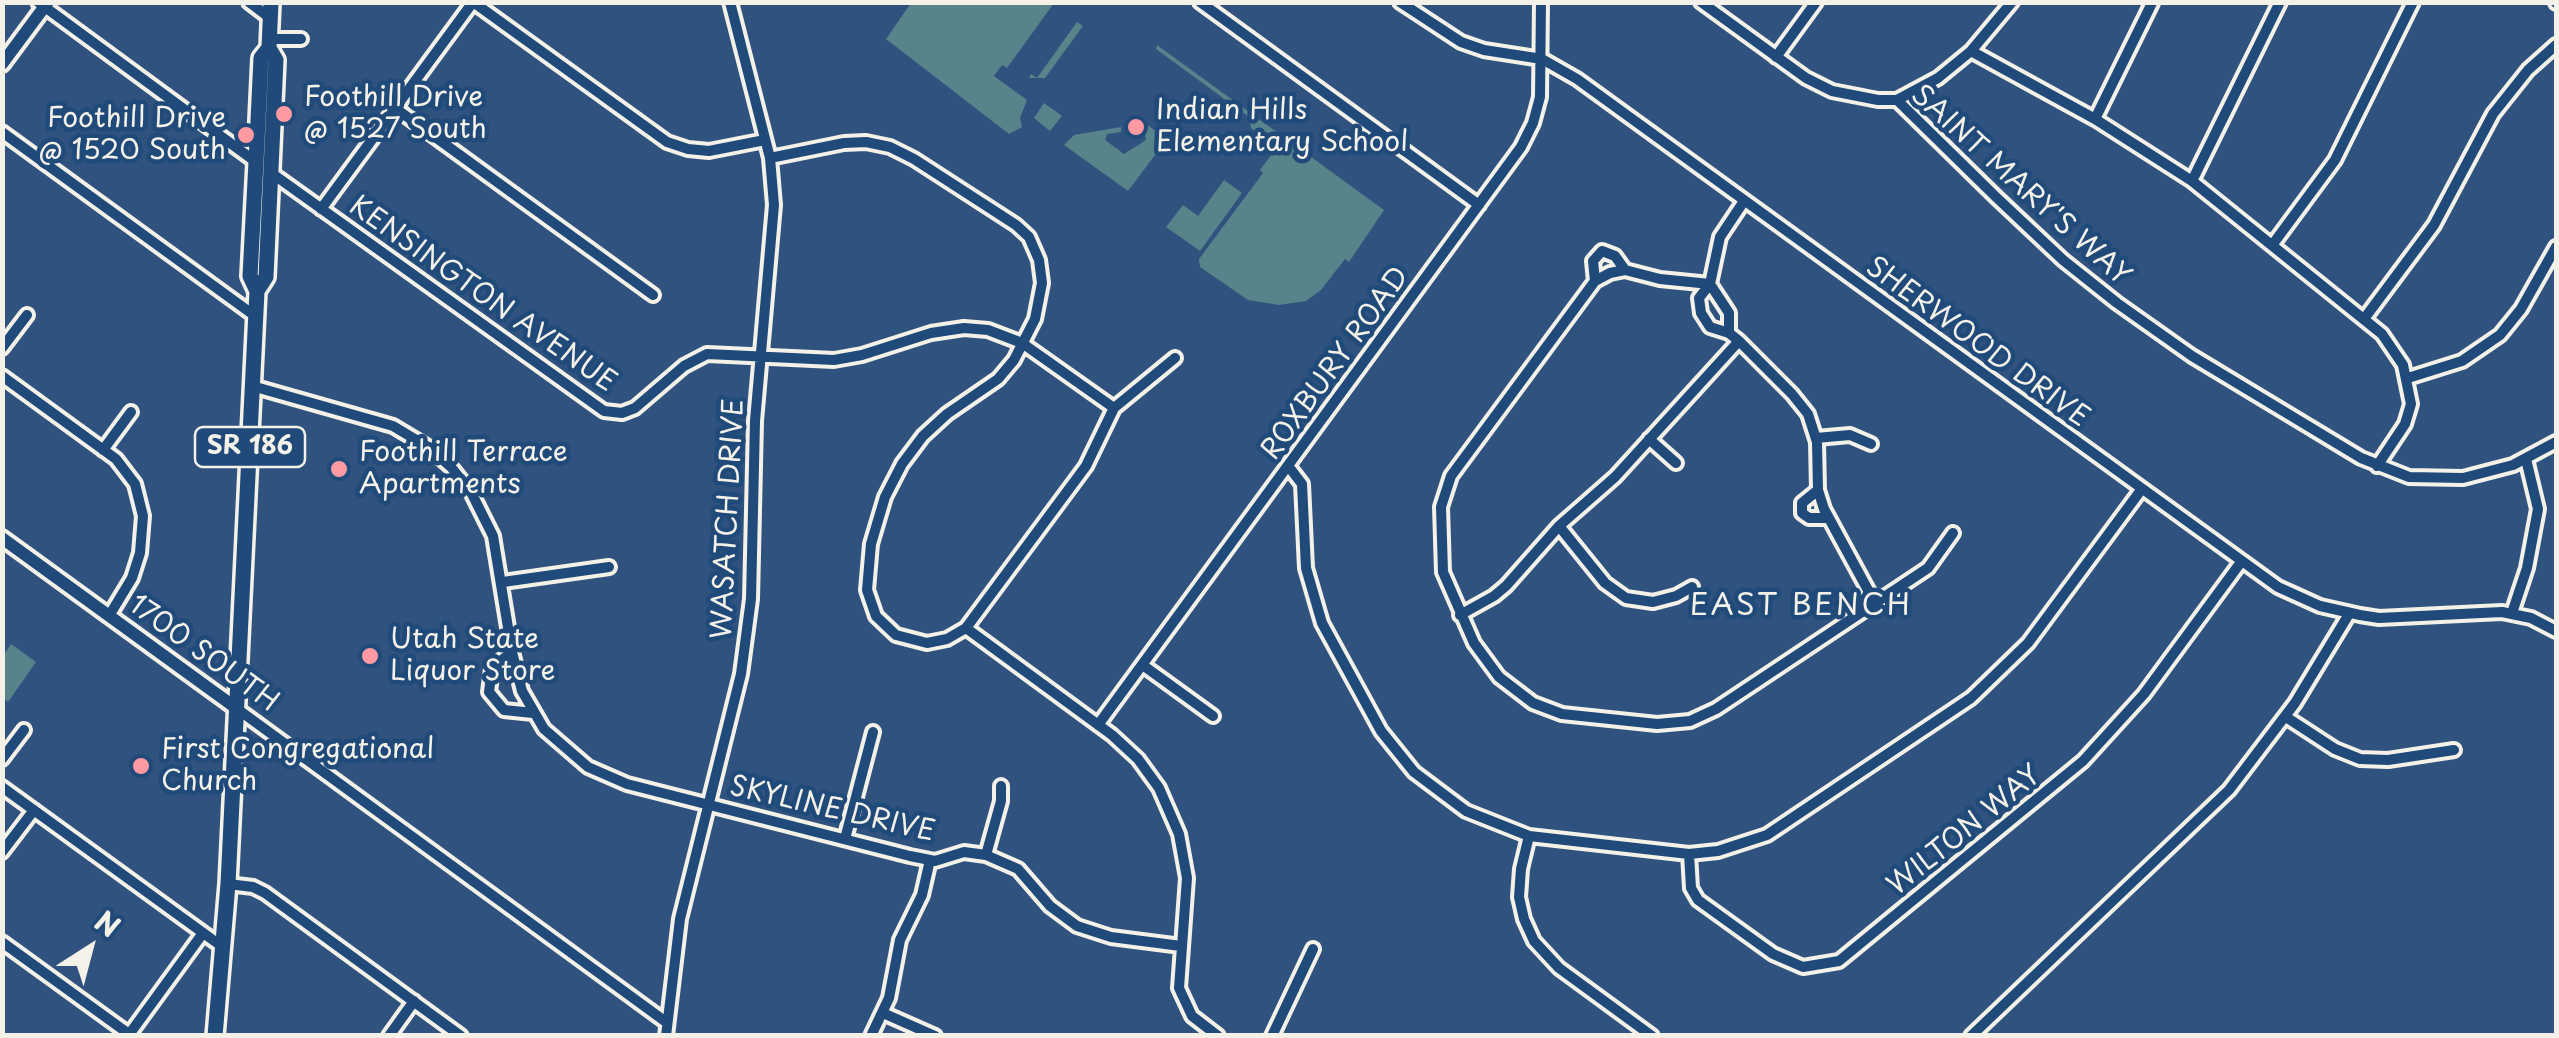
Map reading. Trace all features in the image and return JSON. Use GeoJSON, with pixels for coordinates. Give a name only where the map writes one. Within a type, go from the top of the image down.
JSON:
{"type":"FeatureCollection","features":[{"type":"Feature","properties":{"kind":"main road","name":"SR 186"},"geometry":{"type":"LineString","coordinates":[[215,1036],[228,884],[256,316],[257,291],[250,276],[256,162],[262,58],[269,43],[271,10]]}},
{"type":"Feature","properties":{"kind":"main road","name":"SR 186"},"geometry":{"type":"LineString","coordinates":[[257,291],[266,277],[276,60],[269,43]]}},
{"type":"Feature","properties":{"kind":"street"},"geometry":{"type":"LineString","coordinates":[[249,2],[271,10]]}},
{"type":"Feature","properties":{"kind":"street"},"geometry":{"type":"LineString","coordinates":[[321,210],[473,2],[667,142],[709,152],[765,140]]}},
{"type":"Feature","properties":{"kind":"street","name":"WASATCH DRIVE"},"geometry":{"type":"LineString","coordinates":[[666,1036],[680,919],[742,674],[748,635],[760,357],[774,228],[770,158],[730,2]]}},
{"type":"Feature","properties":{"kind":"street"},"geometry":{"type":"LineString","coordinates":[[1200,2],[1479,205]]}},
{"type":"Feature","properties":{"kind":"street","name":"SHERWOOD DRIVE"},"geometry":{"type":"LineString","coordinates":[[1400,2],[1461,42],[1484,50],[1542,59],[1577,79],[2141,490],[2292,594],[2350,614],[2379,618],[2512,613],[2556,630]]}},
{"type":"Feature","properties":{"kind":"street","name":"ROXBURY ROAD"},"geometry":{"type":"LineString","coordinates":[[1098,725],[1529,132],[1540,97],[1541,2]]}},
{"type":"Feature","properties":{"kind":"street","name":"SAINT MARY'S WAY"},"geometry":{"type":"LineString","coordinates":[[1701,2],[1806,78],[1832,90],[1896,100],[2063,260],[2117,303],[2209,366],[2377,466],[2409,476],[2445,479],[2482,474],[2526,459],[2556,442]]}},
{"type":"Feature","properties":{"kind":"street"},"geometry":{"type":"LineString","coordinates":[[1776,58],[1816,2]]}},
{"type":"Feature","properties":{"kind":"street"},"geometry":{"type":"LineString","coordinates":[[1896,100],[1926,86],[1971,51],[2012,2]]}},
{"type":"Feature","properties":{"kind":"street"},"geometry":{"type":"LineString","coordinates":[[2192,181],[2280,2]]}},
{"type":"Feature","properties":{"kind":"street"},"geometry":{"type":"LineString","coordinates":[[2273,244],[2335,160],[2413,2]]}},
{"type":"Feature","properties":{"kind":"street"},"geometry":{"type":"LineString","coordinates":[[2096,119],[2152,3]]}},
{"type":"Feature","properties":{"kind":"street"},"geometry":{"type":"LineString","coordinates":[[2,64],[43,4],[256,162]]}},
{"type":"Feature","properties":{"kind":"street"},"geometry":{"type":"LineString","coordinates":[[269,43],[300,39]]}},
{"type":"Feature","properties":{"kind":"street"},"geometry":{"type":"LineString","coordinates":[[2364,319],[2434,225],[2493,114],[2528,70],[2556,46]]}},
{"type":"Feature","properties":{"kind":"street"},"geometry":{"type":"LineString","coordinates":[[1971,51],[2096,119],[2192,181],[2364,319],[2398,354],[2408,378],[2410,415],[2377,466]]}},
{"type":"Feature","properties":{"kind":"street"},"geometry":{"type":"LineString","coordinates":[[396,108],[652,295]]}},
{"type":"Feature","properties":{"kind":"street"},"geometry":{"type":"LineString","coordinates":[[2,132],[256,316]]}},
{"type":"Feature","properties":{"kind":"street"},"geometry":{"type":"LineString","coordinates":[[770,158],[844,143],[866,142],[890,148],[914,159],[1016,225],[1033,244],[1042,276],[1035,318],[1010,367],[947,414],[912,449],[884,497],[871,544],[868,597],[876,616],[906,639],[927,643],[948,639],[966,628],[1086,466],[1114,408],[1174,358]]}},
{"type":"Feature","properties":{"kind":"street","name":"KENSINGTON AVENUE"},"geometry":{"type":"LineString","coordinates":[[270,172],[604,411],[635,408],[684,366],[707,354],[847,358],[953,328],[988,330],[1022,344],[1114,408]]}},
{"type":"Feature","properties":{"kind":"street"},"geometry":{"type":"LineString","coordinates":[[1744,201],[1720,236],[1710,284],[1700,298],[1700,314],[1710,327],[1734,337],[1798,401],[1816,438],[1818,490],[1828,518],[1875,603]]}},
{"type":"Feature","properties":{"kind":"street"},"geometry":{"type":"LineString","coordinates":[[2408,378],[2450,366],[2491,342],[2514,318],[2556,247]]}},
{"type":"Feature","properties":{"kind":"street"},"geometry":{"type":"LineString","coordinates":[[1595,281],[1593,261],[1602,251],[1615,256],[1624,270]]}},
{"type":"Feature","properties":{"kind":"street"},"geometry":{"type":"LineString","coordinates":[[1734,337],[1727,309],[1710,284],[1624,270],[1610,272],[1581,296],[1446,486],[1440,517],[1441,561],[1460,614],[1490,666],[1512,688],[1533,703],[1574,716],[1669,724],[1690,720],[1716,709],[1928,568],[1954,533]]}},
{"type":"Feature","properties":{"kind":"street"},"geometry":{"type":"LineString","coordinates":[[2,348],[27,315]]}},
{"type":"Feature","properties":{"kind":"street"},"geometry":{"type":"LineString","coordinates":[[1460,614],[1500,592],[1559,526],[1615,477],[1734,337]]}},
{"type":"Feature","properties":{"kind":"street"},"geometry":{"type":"LineString","coordinates":[[2,376],[103,450],[135,484],[143,516],[136,566],[109,616]]}},
{"type":"Feature","properties":{"kind":"street","name":"SKYLINE DRIVE"},"geometry":{"type":"LineString","coordinates":[[252,386],[381,422],[440,456],[471,492],[496,546],[522,691],[533,712],[564,750],[600,774],[706,805],[930,860],[964,852],[986,855]]}},
{"type":"Feature","properties":{"kind":"street"},"geometry":{"type":"LineString","coordinates":[[103,450],[131,412]]}},
{"type":"Feature","properties":{"kind":"street"},"geometry":{"type":"LineString","coordinates":[[1816,438],[1850,436],[1871,444]]}},
{"type":"Feature","properties":{"kind":"street"},"geometry":{"type":"LineString","coordinates":[[1648,439],[1676,462]]}},
{"type":"Feature","properties":{"kind":"street"},"geometry":{"type":"LineString","coordinates":[[2512,613],[2527,568],[2538,510],[2526,459]]}},
{"type":"Feature","properties":{"kind":"street"},"geometry":{"type":"LineString","coordinates":[[1289,467],[1302,484],[1305,558],[1316,606],[1330,640],[1381,731],[1414,772],[1447,799],[1486,821],[1529,836],[1689,854],[1718,852],[1766,836],[1971,698],[2028,643],[2141,490]]}},
{"type":"Feature","properties":{"kind":"street"},"geometry":{"type":"LineString","coordinates":[[1818,490],[1802,503],[1802,513],[1809,518],[1828,518]]}},
{"type":"Feature","properties":{"kind":"street"},"geometry":{"type":"LineString","coordinates":[[1559,526],[1618,594],[1653,602],[1692,588]]}},
{"type":"Feature","properties":{"kind":"street","name":"1700 SOUTH"},"geometry":{"type":"LineString","coordinates":[[2,538],[666,1022]]}},
{"type":"Feature","properties":{"kind":"street","name":"WILTON WAY"},"geometry":{"type":"LineString","coordinates":[[1689,854],[1694,894],[1773,954],[1803,967],[1839,960],[2083,762],[2144,694],[2241,562]]}},
{"type":"Feature","properties":{"kind":"street"},"geometry":{"type":"LineString","coordinates":[[503,582],[609,567]]}},
{"type":"Feature","properties":{"kind":"street"},"geometry":{"type":"LineString","coordinates":[[1971,1036],[2201,820],[2241,776],[2286,717],[2350,614]]}},
{"type":"Feature","properties":{"kind":"street"},"geometry":{"type":"LineString","coordinates":[[966,628],[1126,746],[1149,773],[1174,819],[1187,878],[1178,977],[1182,999],[1199,1024],[1218,1036]]}},
{"type":"Feature","properties":{"kind":"street","name":"SKYLINE DRIVE"},"geometry":{"type":"LineString","coordinates":[[512,652],[492,668],[489,692],[504,710],[533,712]]}},
{"type":"Feature","properties":{"kind":"street"},"geometry":{"type":"LineString","coordinates":[[1144,666],[1213,716]]}},
{"type":"Feature","properties":{"kind":"street"},"geometry":{"type":"LineString","coordinates":[[2286,717],[2336,749],[2360,759],[2388,760],[2454,750]]}},
{"type":"Feature","properties":{"kind":"street"},"geometry":{"type":"LineString","coordinates":[[2,759],[24,730]]}},
{"type":"Feature","properties":{"kind":"street"},"geometry":{"type":"LineString","coordinates":[[845,839],[873,732]]}},
{"type":"Feature","properties":{"kind":"street"},"geometry":{"type":"LineString","coordinates":[[1001,786],[986,855],[1018,870],[1050,906],[1077,926],[1111,936],[1180,946]]}},
{"type":"Feature","properties":{"kind":"street"},"geometry":{"type":"LineString","coordinates":[[2,787],[224,948]]}},
{"type":"Feature","properties":{"kind":"street"},"geometry":{"type":"LineString","coordinates":[[2,852],[34,810]]}},
{"type":"Feature","properties":{"kind":"street"},"geometry":{"type":"LineString","coordinates":[[1529,836],[1519,879],[1519,898],[1534,941],[1560,968],[1652,1036]]}},
{"type":"Feature","properties":{"kind":"street"},"geometry":{"type":"LineString","coordinates":[[871,1036],[884,1014],[900,940],[922,895],[930,860]]}},
{"type":"Feature","properties":{"kind":"street"},"geometry":{"type":"LineString","coordinates":[[228,884],[261,890],[462,1036]]}},
{"type":"Feature","properties":{"kind":"street"},"geometry":{"type":"LineString","coordinates":[[2,942],[129,1035],[203,933]]}},
{"type":"Feature","properties":{"kind":"street"},"geometry":{"type":"LineString","coordinates":[[1272,1036],[1313,949]]}},
{"type":"Feature","properties":{"kind":"street"},"geometry":{"type":"LineString","coordinates":[[389,1036],[414,1001]]}},
{"type":"Feature","properties":{"kind":"street"},"geometry":{"type":"LineString","coordinates":[[884,1014],[935,1036]]}},
{"type":"Feature","properties":{"kind":"green space"},"geometry":{"type":"Polygon","coordinates":[[[911,3],[1054,3],[1007,68],[1002,65],[994,76],[1027,100],[1020,118],[1022,127],[1009,134],[886,39],[911,3]]]}},
{"type":"Feature","properties":{"kind":"green space"},"geometry":{"type":"Polygon","coordinates":[[[1077,22],[1083,26],[1045,78],[1037,78],[1077,22]]]}},
{"type":"Feature","properties":{"kind":"green space"},"geometry":{"type":"Polygon","coordinates":[[[1157,45],[1384,210],[1349,262],[1345,259],[1321,290],[1306,301],[1279,305],[1248,300],[1200,267],[1199,259],[1263,173],[1260,170],[1274,151],[1273,144],[1251,128],[1249,117],[1156,49],[1157,45]]]}},
{"type":"Feature","properties":{"kind":"green space"},"geometry":{"type":"Polygon","coordinates":[[[1044,103],[1062,116],[1050,131],[1034,118],[1044,103]]]}},
{"type":"Feature","properties":{"kind":"green space"},"geometry":{"type":"Polygon","coordinates":[[[1146,124],[1167,139],[1128,191],[1064,145],[1074,135],[1121,127],[1121,132],[1107,134],[1105,140],[1124,154],[1146,140],[1134,125],[1146,124]]]}},
{"type":"Feature","properties":{"kind":"green space"},"geometry":{"type":"Polygon","coordinates":[[[1224,180],[1242,193],[1200,251],[1166,227],[1183,205],[1198,216],[1224,180]]]}},
{"type":"Feature","properties":{"kind":"green space"},"geometry":{"type":"Polygon","coordinates":[[[11,644],[36,662],[8,702],[3,698],[3,656],[11,644]]]}},
{"type":"Feature","properties":{"kind":"place","name":"Foothill Drive @ 1527 South"},"geometry":{"type":"Point","coordinates":[284,114]}},
{"type":"Feature","properties":{"kind":"place","name":"Indian Hills Elementary School"},"geometry":{"type":"Point","coordinates":[1136,127]}},
{"type":"Feature","properties":{"kind":"place","name":"Foothill Drive @ 1520 South"},"geometry":{"type":"Point","coordinates":[246,135]}},
{"type":"Feature","properties":{"kind":"place","name":"Foothill Terrace Apartments"},"geometry":{"type":"Point","coordinates":[339,469]}},
{"type":"Feature","properties":{"kind":"place","name":"Utah State Liquor Store"},"geometry":{"type":"Point","coordinates":[370,656]}},
{"type":"Feature","properties":{"kind":"place","name":"First Congregational Church"},"geometry":{"type":"Point","coordinates":[141,766]}},
{"type":"Feature","properties":{"kind":"district","name":"EAST BENCH"},"geometry":{"type":"Point","coordinates":[1801,607]}}]}
